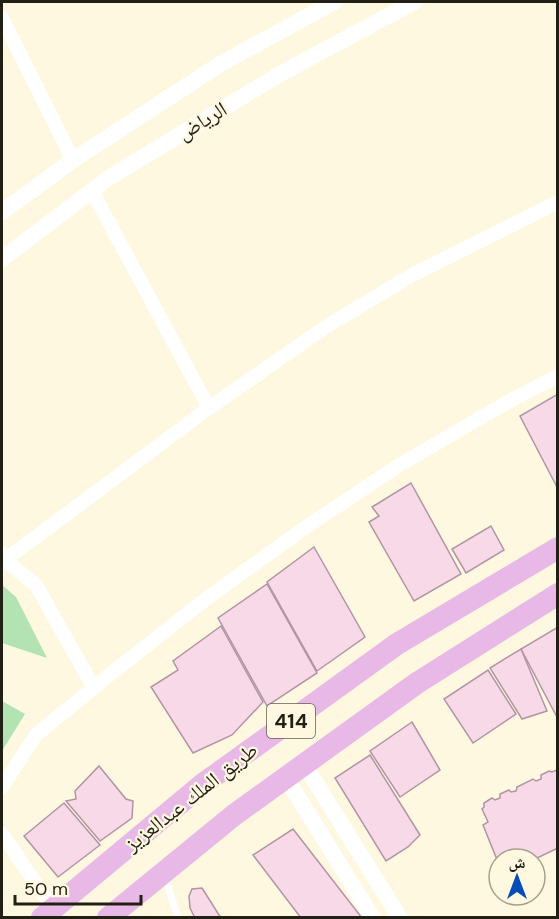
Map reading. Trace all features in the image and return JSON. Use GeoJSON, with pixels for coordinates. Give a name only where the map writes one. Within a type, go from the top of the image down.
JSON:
{"type":"FeatureCollection","features":[{"type":"Feature","properties":{"kind":"highway","name":"طريق الملك عبدالعزيز"},"geometry":{"type":"LineString","coordinates":[[47,913],[203,784],[388,651],[558,548]]}},
{"type":"Feature","properties":{"kind":"highway","name":"طريق الملك عبدالعزيز"},"geometry":{"type":"LineString","coordinates":[[108,918],[234,815],[304,764],[417,683],[558,594]]}},
{"type":"Feature","properties":{"kind":"street","name":"الرياض"},"geometry":{"type":"LineString","coordinates":[[2,212],[73,160],[222,63],[334,2]]}},
{"type":"Feature","properties":{"kind":"street","name":"الرياض"},"geometry":{"type":"LineString","coordinates":[[2,259],[110,177],[280,74],[414,2]]}},
{"type":"Feature","properties":{"kind":"street"},"geometry":{"type":"LineString","coordinates":[[2,18],[73,160]]}},
{"type":"Feature","properties":{"kind":"street"},"geometry":{"type":"LineString","coordinates":[[92,191],[209,408]]}},
{"type":"Feature","properties":{"kind":"street"},"geometry":{"type":"LineString","coordinates":[[94,688],[36,585],[3,557],[209,408],[327,327],[412,275],[558,202]]}},
{"type":"Feature","properties":{"kind":"street"},"geometry":{"type":"LineString","coordinates":[[2,787],[36,735],[206,599],[303,529],[401,464],[506,403],[558,376]]}},
{"type":"Feature","properties":{"kind":"street"},"geometry":{"type":"LineString","coordinates":[[304,764],[400,918]]}},
{"type":"Feature","properties":{"kind":"street"},"geometry":{"type":"LineString","coordinates":[[286,778],[373,918]]}},
{"type":"Feature","properties":{"kind":"street"},"geometry":{"type":"LineString","coordinates":[[2,834],[47,913]]}},
{"type":"Feature","properties":{"kind":"lane"},"geometry":{"type":"LineString","coordinates":[[164,872],[178,918]]}},
{"type":"Feature","properties":{"kind":"green space"},"geometry":{"type":"Polygon","coordinates":[[[2,585],[16,597],[47,658],[2,643],[2,585]]]}},
{"type":"Feature","properties":{"kind":"green space"},"geometry":{"type":"Polygon","coordinates":[[[2,701],[25,714],[2,751],[2,701]]]}},
{"type":"Feature","properties":{"kind":"building"},"geometry":{"type":"Polygon","coordinates":[[[558,394],[558,489],[520,416],[558,394]]]}},
{"type":"Feature","properties":{"kind":"building"},"geometry":{"type":"Polygon","coordinates":[[[411,483],[461,574],[414,601],[369,522],[379,516],[372,507],[411,483]]]}},
{"type":"Feature","properties":{"kind":"building"},"geometry":{"type":"Polygon","coordinates":[[[491,526],[504,550],[466,573],[452,549],[491,526]]]}},
{"type":"Feature","properties":{"kind":"building"},"geometry":{"type":"Polygon","coordinates":[[[314,547],[365,637],[317,671],[267,582],[314,547]]]}},
{"type":"Feature","properties":{"kind":"building"},"geometry":{"type":"Polygon","coordinates":[[[267,584],[317,673],[267,706],[218,618],[267,584]]]}},
{"type":"Feature","properties":{"kind":"building"},"geometry":{"type":"Polygon","coordinates":[[[221,626],[263,702],[232,735],[193,753],[151,687],[178,670],[173,661],[221,626]]]}},
{"type":"Feature","properties":{"kind":"building"},"geometry":{"type":"Polygon","coordinates":[[[558,627],[558,719],[521,649],[558,627]]]}},
{"type":"Feature","properties":{"kind":"building"},"geometry":{"type":"Polygon","coordinates":[[[521,649],[547,711],[522,719],[490,668],[521,649]]]}},
{"type":"Feature","properties":{"kind":"building"},"geometry":{"type":"Polygon","coordinates":[[[488,670],[516,714],[473,743],[444,699],[488,670]]]}},
{"type":"Feature","properties":{"kind":"building"},"geometry":{"type":"Polygon","coordinates":[[[412,722],[440,770],[400,797],[370,751],[412,722]]]}},
{"type":"Feature","properties":{"kind":"building"},"geometry":{"type":"Polygon","coordinates":[[[370,755],[420,835],[408,847],[386,861],[335,778],[370,755]]]}},
{"type":"Feature","properties":{"kind":"building"},"geometry":{"type":"Polygon","coordinates":[[[99,766],[126,799],[133,801],[132,818],[100,841],[66,801],[76,799],[75,791],[99,766]]]}},
{"type":"Feature","properties":{"kind":"building"},"geometry":{"type":"Polygon","coordinates":[[[558,767],[558,848],[547,853],[547,847],[492,847],[483,825],[488,822],[482,809],[484,803],[492,798],[495,800],[500,798],[500,794],[509,790],[516,791],[517,787],[533,779],[536,781],[541,779],[541,775],[549,771],[557,770],[558,767]]]}},
{"type":"Feature","properties":{"kind":"building"},"geometry":{"type":"Polygon","coordinates":[[[64,803],[100,845],[58,877],[24,836],[64,803]]]}},
{"type":"Feature","properties":{"kind":"building"},"geometry":{"type":"Polygon","coordinates":[[[293,829],[362,918],[301,918],[253,855],[293,829]]]}},
{"type":"Feature","properties":{"kind":"building"},"geometry":{"type":"Polygon","coordinates":[[[202,888],[221,918],[195,918],[190,908],[189,896],[192,889],[202,888]]]}}]}
